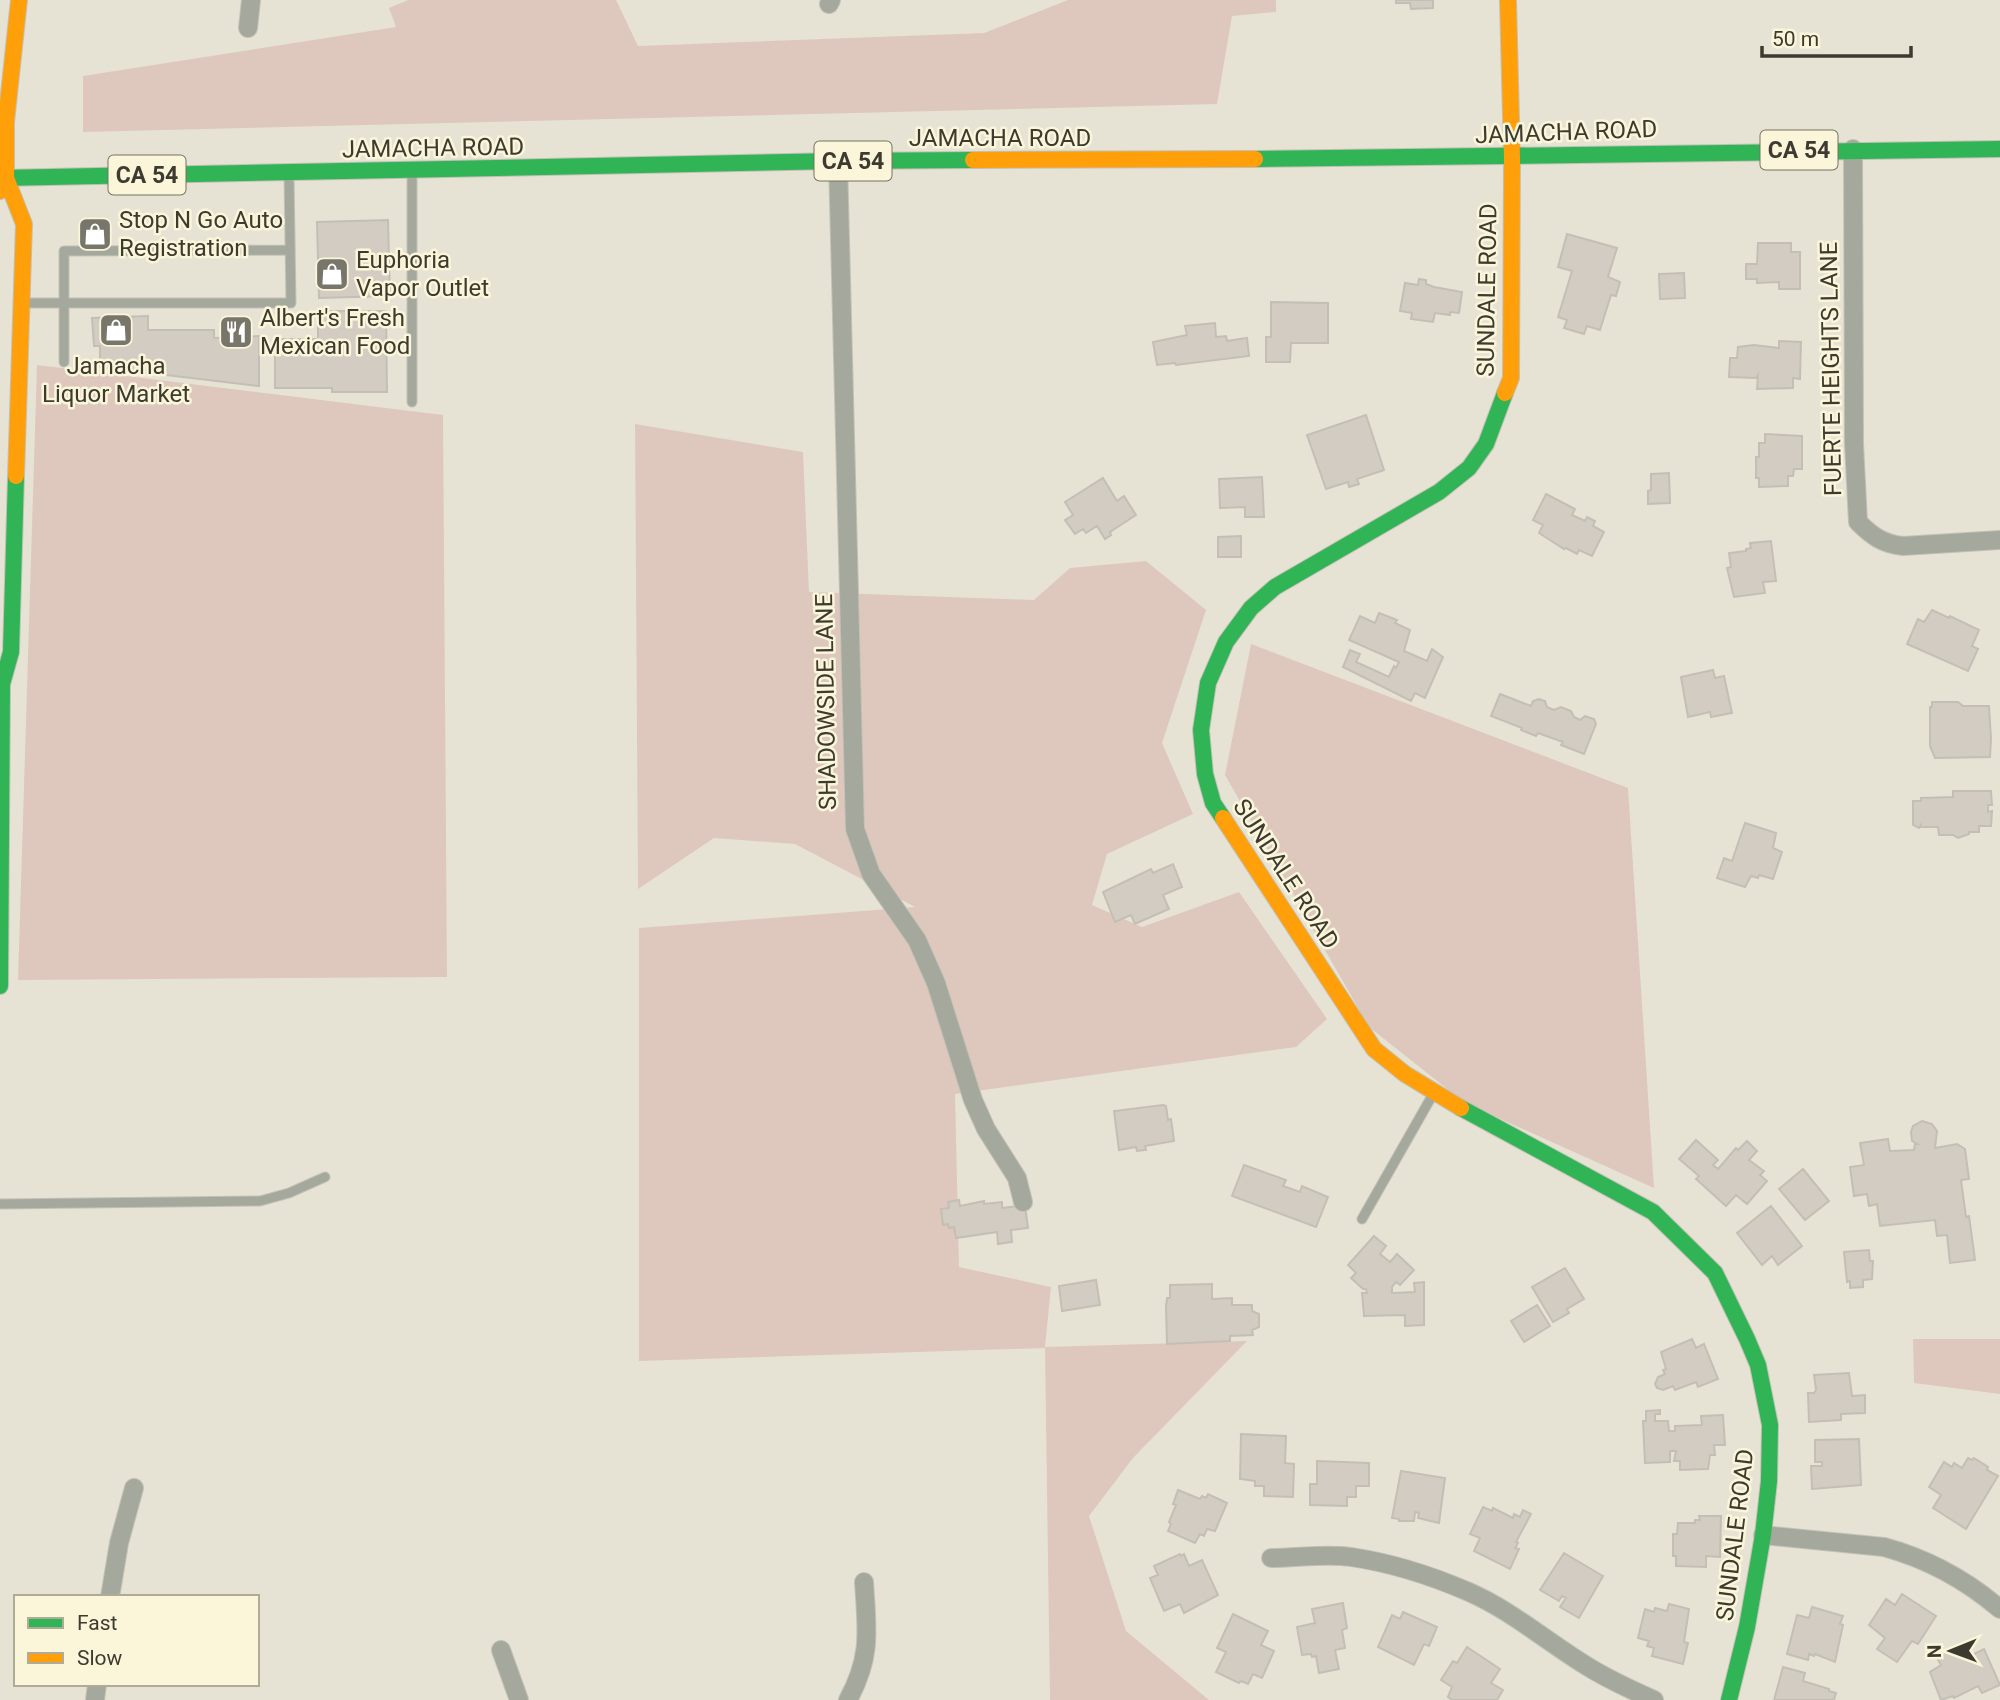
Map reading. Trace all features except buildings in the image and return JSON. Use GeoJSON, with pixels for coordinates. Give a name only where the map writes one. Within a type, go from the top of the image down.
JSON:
{"type":"FeatureCollection","features":[{"type":"Feature","properties":{"kind":"main road"},"geometry":{"type":"LineString","coordinates":[[0,986],[1,681],[11,652],[24,224],[2,182],[19,0]]}},
{"type":"Feature","properties":{"kind":"main road","name":"SUNDALE ROAD"},"geometry":{"type":"LineString","coordinates":[[1508,0],[1511,378],[1486,444],[1469,468],[1439,492],[1275,587],[1251,608],[1226,642],[1216,662],[1203,706],[1201,746],[1213,803],[1374,1049],[1434,1093],[1653,1212],[1715,1273],[1758,1365],[1770,1425],[1769,1481],[1763,1535],[1747,1627],[1729,1700]]}},
{"type":"Feature","properties":{"kind":"main road","name":"JAMACHA ROAD"},"geometry":{"type":"LineString","coordinates":[[2,182],[838,161],[1511,158],[1853,149],[2000,149]]}},
{"type":"Feature","properties":{"kind":"street"},"geometry":{"type":"LineString","coordinates":[[248,28],[251,0]]}},
{"type":"Feature","properties":{"kind":"street","name":"FUERTE HEIGHTS LANE"},"geometry":{"type":"LineString","coordinates":[[1853,149],[1854,444],[1858,522],[1873,537],[1895,545],[2000,540]]}},
{"type":"Feature","properties":{"kind":"street","name":"SHADOWSIDE LANE"},"geometry":{"type":"LineString","coordinates":[[838,161],[855,829],[871,874],[917,940],[927,962],[940,995],[972,1100],[986,1129],[1017,1178],[1023,1202]]}},
{"type":"Feature","properties":{"kind":"street"},"geometry":{"type":"LineString","coordinates":[[110,1595],[118,1543],[134,1488]]}},
{"type":"Feature","properties":{"kind":"street"},"geometry":{"type":"LineString","coordinates":[[1763,1535],[1884,1547],[1903,1552],[1962,1580],[2000,1609]]}},
{"type":"Feature","properties":{"kind":"street"},"geometry":{"type":"LineString","coordinates":[[1271,1558],[1349,1557],[1424,1575],[1471,1592],[1521,1621],[1582,1663],[1654,1700]]}},
{"type":"Feature","properties":{"kind":"street"},"geometry":{"type":"LineString","coordinates":[[848,1700],[865,1662],[868,1634],[864,1582]]}},
{"type":"Feature","properties":{"kind":"street"},"geometry":{"type":"LineString","coordinates":[[501,1650],[519,1700]]}},
{"type":"Feature","properties":{"kind":"lane"},"geometry":{"type":"LineString","coordinates":[[412,171],[412,402]]}},
{"type":"Feature","properties":{"kind":"lane"},"geometry":{"type":"LineString","coordinates":[[21,303],[291,303],[289,173]]}},
{"type":"Feature","properties":{"kind":"lane"},"geometry":{"type":"LineString","coordinates":[[64,362],[64,251],[290,250]]}},
{"type":"Feature","properties":{"kind":"lane"},"geometry":{"type":"LineString","coordinates":[[1362,1219],[1434,1093]]}},
{"type":"Feature","properties":{"kind":"lane"},"geometry":{"type":"LineString","coordinates":[[0,1204],[260,1201],[289,1193],[325,1177]]}},
{"type":"Feature","properties":{"kind":"shaded area"},"geometry":{"type":"Polygon","coordinates":[[[408,0],[616,0],[638,46],[984,33],[1068,0],[1276,0],[1276,12],[1232,16],[1217,104],[83,132],[83,76],[396,27],[389,8],[408,0]]]}},
{"type":"Feature","properties":{"kind":"shaded area"},"geometry":{"type":"Polygon","coordinates":[[[37,365],[443,415],[447,977],[18,980],[37,365]]]}},
{"type":"Feature","properties":{"kind":"shaded area"},"geometry":{"type":"Polygon","coordinates":[[[635,424],[803,452],[809,592],[1034,600],[1070,568],[1146,561],[1206,610],[1162,743],[1193,814],[1107,854],[1092,905],[1142,927],[1239,892],[1327,1019],[1296,1047],[955,1094],[959,1267],[1051,1287],[1045,1347],[1247,1341],[1133,1458],[1089,1516],[1126,1631],[1209,1700],[1050,1700],[1045,1348],[639,1361],[639,928],[915,907],[795,844],[714,838],[638,889],[635,424]]]}},
{"type":"Feature","properties":{"kind":"shaded area"},"geometry":{"type":"Polygon","coordinates":[[[1251,644],[1628,788],[1654,1188],[1465,1103],[1369,1027],[1225,775],[1251,644]]]}},
{"type":"Feature","properties":{"kind":"shaded area"},"geometry":{"type":"Polygon","coordinates":[[[1913,1339],[2000,1339],[2000,1394],[1914,1383],[1913,1339]]]}},
{"type":"Feature","properties":{"kind":"traffic: fast"},"geometry":{"type":"LineString","coordinates":[[1255,159],[2000,149]]}},
{"type":"Feature","properties":{"kind":"traffic: fast"},"geometry":{"type":"LineString","coordinates":[[0,178],[973,160]]}},
{"type":"Feature","properties":{"kind":"traffic: fast"},"geometry":{"type":"LineString","coordinates":[[1223,818],[1213,803],[1205,774],[1201,730],[1208,683],[1226,642],[1251,608],[1275,587],[1439,492],[1469,468],[1486,444],[1505,393]]}},
{"type":"Feature","properties":{"kind":"traffic: fast"},"geometry":{"type":"LineString","coordinates":[[0,986],[2,684],[11,652],[16,476]]}},
{"type":"Feature","properties":{"kind":"traffic: fast"},"geometry":{"type":"LineString","coordinates":[[1461,1108],[1653,1212],[1715,1273],[1747,1339],[1758,1365],[1770,1425],[1769,1481],[1763,1535],[1747,1627],[1729,1700]]}},
{"type":"Feature","properties":{"kind":"traffic: slow"},"geometry":{"type":"LineString","coordinates":[[0,191],[6,178],[6,122],[19,0]]}},
{"type":"Feature","properties":{"kind":"traffic: slow"},"geometry":{"type":"LineString","coordinates":[[1505,393],[1511,378],[1512,158],[1508,0]]}},
{"type":"Feature","properties":{"kind":"traffic: slow"},"geometry":{"type":"LineString","coordinates":[[973,160],[1255,159]]}},
{"type":"Feature","properties":{"kind":"traffic: slow"},"geometry":{"type":"LineString","coordinates":[[6,178],[24,224],[16,476]]}},
{"type":"Feature","properties":{"kind":"traffic: slow"},"geometry":{"type":"LineString","coordinates":[[1223,818],[1374,1049],[1405,1074],[1461,1108]]}},
{"type":"Feature","properties":{"kind":"place","name":"Stop N Go Auto Registration"},"geometry":{"type":"Point","coordinates":[95,234]}},
{"type":"Feature","properties":{"kind":"place","name":"Euphoria Vapor Outlet"},"geometry":{"type":"Point","coordinates":[332,274]}},
{"type":"Feature","properties":{"kind":"place","name":"Jamacha Liquor Market"},"geometry":{"type":"Point","coordinates":[116,330]}},
{"type":"Feature","properties":{"kind":"place","name":"Albert's Fresh Mexican Food"},"geometry":{"type":"Point","coordinates":[236,332]}}]}
